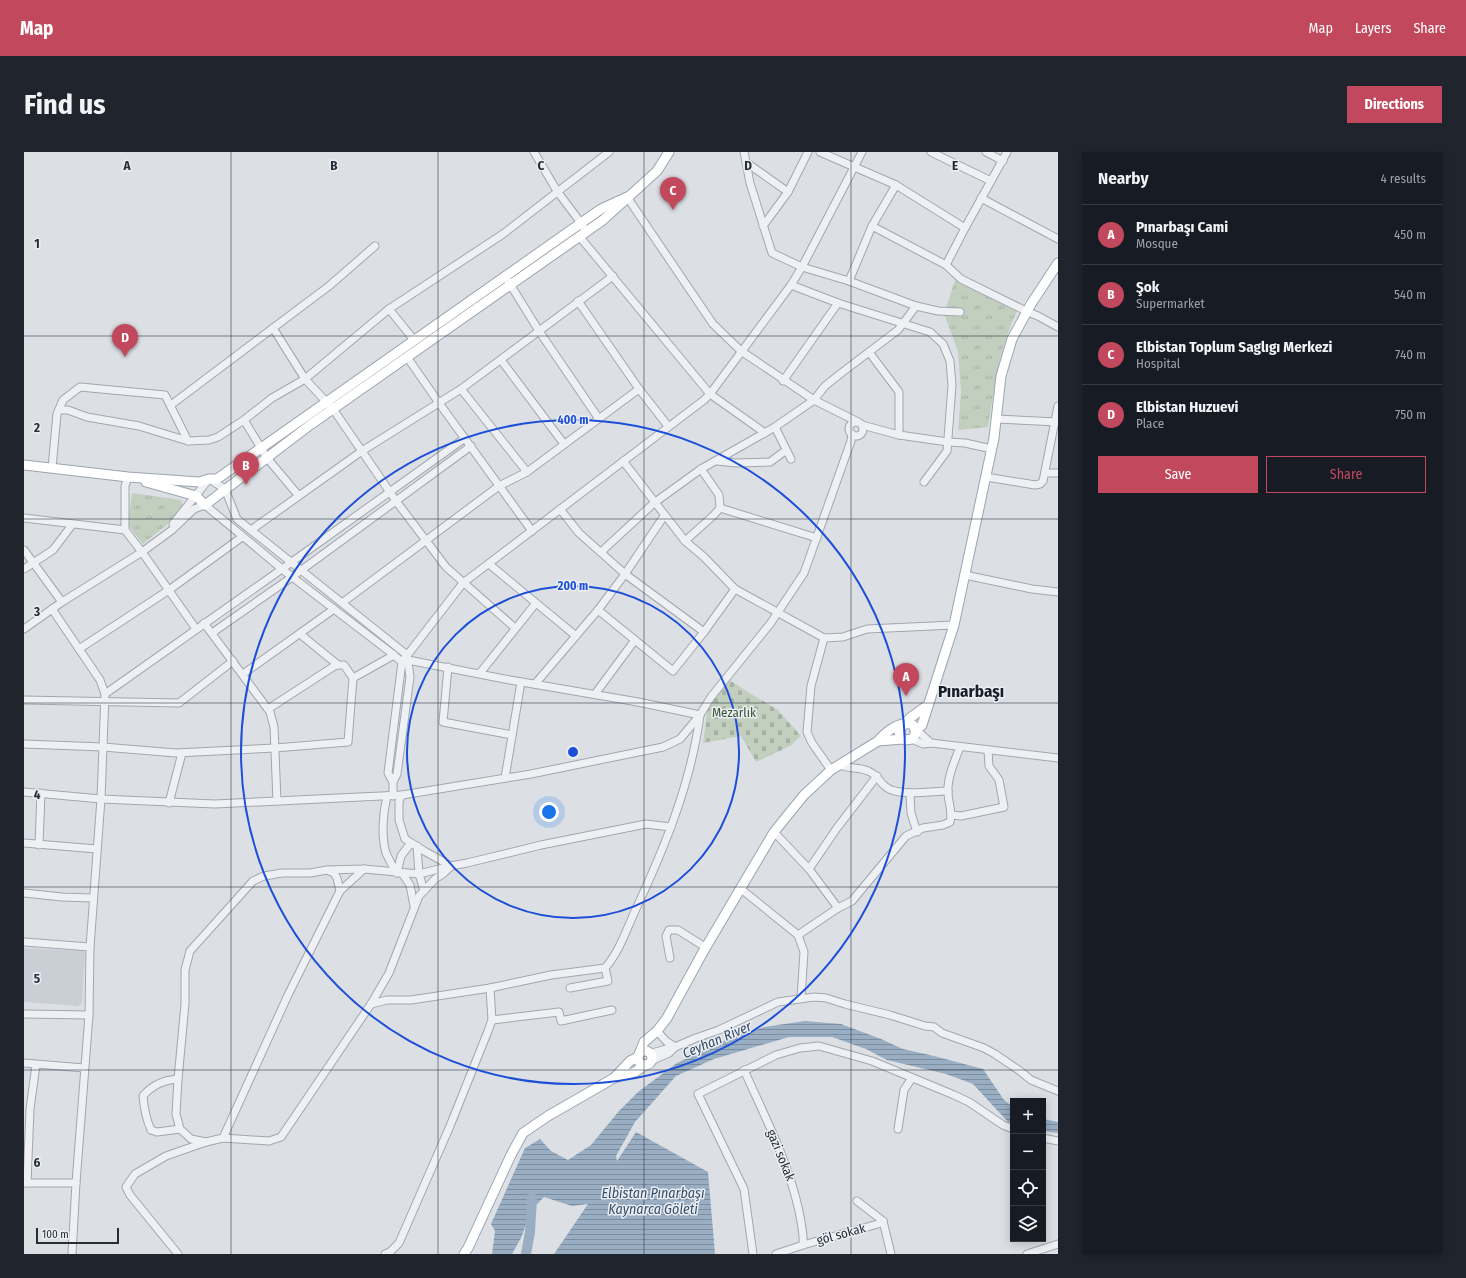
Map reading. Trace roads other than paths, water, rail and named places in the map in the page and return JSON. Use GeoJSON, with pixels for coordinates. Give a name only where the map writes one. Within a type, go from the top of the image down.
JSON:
{"type":"FeatureCollection","features":[{"type":"Feature","properties":{"kind":"main road"},"geometry":{"type":"LineString","coordinates":[[24,465],[128,477],[198,482],[209,479],[217,479],[261,448],[407,357],[603,220],[657,171],[669,152]]}},
{"type":"Feature","properties":{"kind":"main road"},"geometry":{"type":"LineString","coordinates":[[128,477],[196,496],[205,505],[267,458],[414,340],[601,209],[627,197]]}},
{"type":"Feature","properties":{"kind":"main road"},"geometry":{"type":"LineString","coordinates":[[878,741],[903,739],[908,741],[922,725],[954,625],[992,449],[1001,376],[1012,339],[1031,304],[1057,266]]}},
{"type":"Feature","properties":{"kind":"main road"},"geometry":{"type":"LineString","coordinates":[[903,739],[899,732],[904,725],[910,718],[929,704]]}},
{"type":"Feature","properties":{"kind":"main road"},"geometry":{"type":"LineString","coordinates":[[466,1252],[511,1155],[524,1134],[548,1116],[614,1078],[630,1061],[645,1057],[657,1030],[668,1018],[705,947],[774,832],[804,795],[831,770],[878,741],[883,735],[898,726],[913,725],[915,734]]}},
{"type":"Feature","properties":{"kind":"street"},"geometry":{"type":"LineString","coordinates":[[534,152],[557,191],[582,223],[583,234],[612,276],[710,394],[765,433]]}},
{"type":"Feature","properties":{"kind":"street"},"geometry":{"type":"LineString","coordinates":[[59,410],[68,410],[88,418],[139,426],[188,441],[209,440],[218,437],[244,420],[272,398],[305,379],[389,309],[503,234],[609,152]]}},
{"type":"Feature","properties":{"kind":"street"},"geometry":{"type":"LineString","coordinates":[[744,152],[750,182],[772,253],[802,267],[849,281],[916,306],[938,311],[960,312]]}},
{"type":"Feature","properties":{"kind":"street"},"geometry":{"type":"LineString","coordinates":[[763,226],[788,192],[808,152]]}},
{"type":"Feature","properties":{"kind":"street"},"geometry":{"type":"LineString","coordinates":[[820,152],[896,185],[965,228]]}},
{"type":"Feature","properties":{"kind":"street"},"geometry":{"type":"LineString","coordinates":[[405,659],[463,583],[710,394],[740,351],[791,285],[802,267],[862,152]]}},
{"type":"Feature","properties":{"kind":"street"},"geometry":{"type":"LineString","coordinates":[[931,152],[991,181]]}},
{"type":"Feature","properties":{"kind":"street"},"geometry":{"type":"LineString","coordinates":[[986,152],[1003,161]]}},
{"type":"Feature","properties":{"kind":"street"},"geometry":{"type":"LineString","coordinates":[[946,265],[1007,152]]}},
{"type":"Feature","properties":{"kind":"street"},"geometry":{"type":"LineString","coordinates":[[747,164],[788,192]]}},
{"type":"Feature","properties":{"kind":"street"},"geometry":{"type":"LineString","coordinates":[[849,281],[872,226],[896,185]]}},
{"type":"Feature","properties":{"kind":"street"},"geometry":{"type":"LineString","coordinates":[[627,197],[713,324],[740,351],[814,400],[860,423],[881,431],[899,435],[965,443],[992,449]]}},
{"type":"Feature","properties":{"kind":"street"},"geometry":{"type":"LineString","coordinates":[[981,198],[1058,239]]}},
{"type":"Feature","properties":{"kind":"street"},"geometry":{"type":"LineString","coordinates":[[872,226],[946,265],[961,279],[1058,327]]}},
{"type":"Feature","properties":{"kind":"street"},"geometry":{"type":"LineString","coordinates":[[171,405],[329,286],[375,246]]}},
{"type":"Feature","properties":{"kind":"street"},"geometry":{"type":"LineString","coordinates":[[505,276],[539,331],[599,419]]}},
{"type":"Feature","properties":{"kind":"street"},"geometry":{"type":"LineString","coordinates":[[251,530],[362,451],[461,389],[612,276]]}},
{"type":"Feature","properties":{"kind":"street"},"geometry":{"type":"LineString","coordinates":[[791,285],[838,303],[930,332],[943,344],[950,361],[952,385],[948,451],[924,482]]}},
{"type":"Feature","properties":{"kind":"street"},"geometry":{"type":"LineString","coordinates":[[578,301],[639,389],[668,426]]}},
{"type":"Feature","properties":{"kind":"street"},"geometry":{"type":"LineString","coordinates":[[784,381],[838,303]]}},
{"type":"Feature","properties":{"kind":"street"},"geometry":{"type":"LineString","coordinates":[[601,552],[654,503],[701,469],[775,427],[814,400],[825,386],[898,330],[916,306]]}},
{"type":"Feature","properties":{"kind":"street"},"geometry":{"type":"LineString","coordinates":[[389,309],[414,340]]}},
{"type":"Feature","properties":{"kind":"street"},"geometry":{"type":"LineString","coordinates":[[273,328],[305,379],[330,406],[396,501],[446,567],[515,628]]}},
{"type":"Feature","properties":{"kind":"street"},"geometry":{"type":"LineString","coordinates":[[869,352],[899,392],[899,435]]}},
{"type":"Feature","properties":{"kind":"street"},"geometry":{"type":"LineString","coordinates":[[407,357],[532,531]]}},
{"type":"Feature","properties":{"kind":"street"},"geometry":{"type":"LineString","coordinates":[[501,360],[564,444]]}},
{"type":"Feature","properties":{"kind":"street"},"geometry":{"type":"LineString","coordinates":[[52,468],[59,410],[62,400],[80,387],[165,395],[188,441]]}},
{"type":"Feature","properties":{"kind":"street"},"geometry":{"type":"LineString","coordinates":[[461,389],[527,472]]}},
{"type":"Feature","properties":{"kind":"street"},"geometry":{"type":"LineString","coordinates":[[342,603],[499,486],[527,472],[639,389]]}},
{"type":"Feature","properties":{"kind":"street"},"geometry":{"type":"LineString","coordinates":[[986,477],[1040,484],[1043,481],[1045,473],[1058,406]]}},
{"type":"Feature","properties":{"kind":"street"},"geometry":{"type":"LineString","coordinates":[[836,411],[851,431],[856,435],[881,431]]}},
{"type":"Feature","properties":{"kind":"street"},"geometry":{"type":"LineString","coordinates":[[996,419],[1056,422]]}},
{"type":"Feature","properties":{"kind":"street"},"geometry":{"type":"LineString","coordinates":[[244,420],[267,458],[299,496]]}},
{"type":"Feature","properties":{"kind":"street"},"geometry":{"type":"LineString","coordinates":[[24,792],[101,799],[215,804],[402,796],[505,778],[664,747],[680,739],[700,715],[711,697],[770,624],[804,573],[851,441],[853,423],[860,423]]}},
{"type":"Feature","properties":{"kind":"street"},"geometry":{"type":"LineString","coordinates":[[860,423],[863,429],[861,434]]}},
{"type":"Feature","properties":{"kind":"street"},"geometry":{"type":"LineString","coordinates":[[775,427],[785,450],[791,459]]}},
{"type":"Feature","properties":{"kind":"street"},"geometry":{"type":"LineString","coordinates":[[104,694],[465,438]]}},
{"type":"Feature","properties":{"kind":"street"},"geometry":{"type":"LineString","coordinates":[[212,633],[302,570],[471,446]]}},
{"type":"Feature","properties":{"kind":"street"},"geometry":{"type":"LineString","coordinates":[[717,461],[736,463],[770,462],[785,450]]}},
{"type":"Feature","properties":{"kind":"street"},"geometry":{"type":"LineString","coordinates":[[623,461],[684,541],[704,557],[735,589],[824,638],[843,638],[874,628],[954,625]]}},
{"type":"Feature","properties":{"kind":"street"},"geometry":{"type":"LineString","coordinates":[[684,541],[714,516],[720,508],[719,495],[701,469]]}},
{"type":"Feature","properties":{"kind":"street"},"geometry":{"type":"LineString","coordinates":[[1045,473],[1058,473]]}},
{"type":"Feature","properties":{"kind":"street"},"geometry":{"type":"LineString","coordinates":[[128,477],[125,486],[125,530],[196,630]]}},
{"type":"Feature","properties":{"kind":"street"},"geometry":{"type":"LineString","coordinates":[[142,552],[169,530],[209,479],[225,489],[237,519],[342,603],[405,659],[410,677],[397,774],[393,782],[390,796],[384,807],[384,841],[386,853],[397,873],[402,874],[410,886],[414,908]]}},
{"type":"Feature","properties":{"kind":"street"},"geometry":{"type":"LineString","coordinates":[[24,629],[62,602],[142,552],[172,530],[194,509],[205,505],[292,577],[394,655],[405,659],[521,682],[667,707],[700,715]]}},
{"type":"Feature","properties":{"kind":"street"},"geometry":{"type":"LineString","coordinates":[[720,508],[817,538]]}},
{"type":"Feature","properties":{"kind":"street"},"geometry":{"type":"LineString","coordinates":[[560,509],[579,532],[625,574],[704,632]]}},
{"type":"Feature","properties":{"kind":"street"},"geometry":{"type":"LineString","coordinates":[[536,684],[598,610],[625,574],[664,516]]}},
{"type":"Feature","properties":{"kind":"street"},"geometry":{"type":"LineString","coordinates":[[24,518],[125,530]]}},
{"type":"Feature","properties":{"kind":"street"},"geometry":{"type":"LineString","coordinates":[[24,569],[53,550],[72,524]]}},
{"type":"Feature","properties":{"kind":"street"},"geometry":{"type":"LineString","coordinates":[[79,649],[169,590],[242,537]]}},
{"type":"Feature","properties":{"kind":"street"},"geometry":{"type":"LineString","coordinates":[[24,550],[62,602]]}},
{"type":"Feature","properties":{"kind":"street"},"geometry":{"type":"LineString","coordinates":[[489,564],[576,636]]}},
{"type":"Feature","properties":{"kind":"street"},"geometry":{"type":"LineString","coordinates":[[965,575],[1032,589],[1058,592]]}},
{"type":"Feature","properties":{"kind":"street"},"geometry":{"type":"LineString","coordinates":[[598,610],[673,671],[704,632],[735,589]]}},
{"type":"Feature","properties":{"kind":"street"},"geometry":{"type":"LineString","coordinates":[[480,673],[536,603]]}},
{"type":"Feature","properties":{"kind":"street"},"geometry":{"type":"LineString","coordinates":[[52,609],[100,680],[104,694],[101,799],[96,850],[90,947],[89,1015],[84,1068],[72,1254]]}},
{"type":"Feature","properties":{"kind":"street"},"geometry":{"type":"LineString","coordinates":[[243,674],[334,609]]}},
{"type":"Feature","properties":{"kind":"street"},"geometry":{"type":"LineString","coordinates":[[204,623],[270,712],[274,728],[277,801]]}},
{"type":"Feature","properties":{"kind":"street"},"geometry":{"type":"LineString","coordinates":[[300,634],[338,665]]}},
{"type":"Feature","properties":{"kind":"street"},"geometry":{"type":"LineString","coordinates":[[824,638],[811,686],[807,732],[812,743],[831,770]]}},
{"type":"Feature","properties":{"kind":"street"},"geometry":{"type":"LineString","coordinates":[[595,694],[635,640]]}},
{"type":"Feature","properties":{"kind":"street"},"geometry":{"type":"LineString","coordinates":[[353,678],[394,655]]}},
{"type":"Feature","properties":{"kind":"street"},"geometry":{"type":"LineString","coordinates":[[24,700],[179,703],[233,661]]}},
{"type":"Feature","properties":{"kind":"street"},"geometry":{"type":"LineString","coordinates":[[24,744],[103,747],[182,753],[348,742],[353,678],[344,665],[336,664],[268,709]]}},
{"type":"Feature","properties":{"kind":"street"},"geometry":{"type":"LineString","coordinates":[[448,667],[443,722],[512,735]]}},
{"type":"Feature","properties":{"kind":"street"},"geometry":{"type":"LineString","coordinates":[[505,778],[521,682]]}},
{"type":"Feature","properties":{"kind":"street"},"geometry":{"type":"LineString","coordinates":[[371,1004],[387,1000],[411,1000],[490,988],[551,975],[605,968],[614,958],[643,895],[671,827],[691,762],[700,715]]}},
{"type":"Feature","properties":{"kind":"street"},"geometry":{"type":"LineString","coordinates":[[915,734],[914,741],[923,744],[931,743],[960,746],[1058,758]]}},
{"type":"Feature","properties":{"kind":"street"},"geometry":{"type":"LineString","coordinates":[[798,934],[838,908],[852,901],[906,836],[923,828],[950,822],[952,815],[948,791],[952,767],[960,746]]}},
{"type":"Feature","properties":{"kind":"street"},"geometry":{"type":"LineString","coordinates":[[952,815],[960,816],[1004,807],[999,780],[989,766],[988,750]]}},
{"type":"Feature","properties":{"kind":"street"},"geometry":{"type":"LineString","coordinates":[[169,803],[182,753]]}},
{"type":"Feature","properties":{"kind":"street"},"geometry":{"type":"LineString","coordinates":[[840,765],[847,768],[858,768],[869,771],[877,776],[885,787],[897,793],[948,791]]}},
{"type":"Feature","properties":{"kind":"street"},"geometry":{"type":"LineString","coordinates":[[809,869],[837,828],[877,776]]}},
{"type":"Feature","properties":{"kind":"street"},"geometry":{"type":"LineString","coordinates":[[39,844],[41,793]]}},
{"type":"Feature","properties":{"kind":"street"},"geometry":{"type":"LineString","coordinates":[[910,793],[911,813],[916,832]]}},
{"type":"Feature","properties":{"kind":"street"},"geometry":{"type":"LineString","coordinates":[[402,796],[399,801],[398,813],[400,827],[405,839],[451,866]]}},
{"type":"Feature","properties":{"kind":"street"},"geometry":{"type":"LineString","coordinates":[[206,1142],[191,1138],[180,1129],[176,1114],[185,1004],[185,970],[190,951],[253,881],[264,876],[282,873],[310,873],[327,870],[364,869],[420,874],[541,845],[646,824],[671,827]]}},
{"type":"Feature","properties":{"kind":"street"},"geometry":{"type":"LineString","coordinates":[[774,832],[809,869],[838,908]]}},
{"type":"Feature","properties":{"kind":"street"},"geometry":{"type":"LineString","coordinates":[[24,843],[96,850]]}},
{"type":"Feature","properties":{"kind":"street"},"geometry":{"type":"LineString","coordinates":[[397,873],[401,856],[414,845]]}},
{"type":"Feature","properties":{"kind":"street"},"geometry":{"type":"LineString","coordinates":[[414,845],[424,891]]}},
{"type":"Feature","properties":{"kind":"street"},"geometry":{"type":"LineString","coordinates":[[178,1254],[130,1195],[126,1186],[134,1174],[166,1156],[206,1142],[223,1138],[270,1141],[281,1137],[371,1004],[389,973],[419,896],[435,879],[451,866]]}},
{"type":"Feature","properties":{"kind":"street"},"geometry":{"type":"LineString","coordinates":[[223,1138],[288,995],[340,891],[364,869]]}},
{"type":"Feature","properties":{"kind":"street"},"geometry":{"type":"LineString","coordinates":[[327,870],[334,873],[337,878],[340,891]]}},
{"type":"Feature","properties":{"kind":"street"},"geometry":{"type":"LineString","coordinates":[[741,889],[798,934],[804,952],[801,998]]}},
{"type":"Feature","properties":{"kind":"street"},"geometry":{"type":"LineString","coordinates":[[24,893],[62,897],[93,898]]}},
{"type":"Feature","properties":{"kind":"street"},"geometry":{"type":"LineString","coordinates":[[670,958],[666,936],[670,930],[678,930],[705,947]]}},
{"type":"Feature","properties":{"kind":"street"},"geometry":{"type":"LineString","coordinates":[[24,942],[90,947]]}},
{"type":"Feature","properties":{"kind":"street"},"geometry":{"type":"LineString","coordinates":[[570,988],[608,981],[605,968]]}},
{"type":"Feature","properties":{"kind":"street"},"geometry":{"type":"LineString","coordinates":[[385,1254],[390,1252],[399,1243],[450,1126],[492,1020],[490,988]]}},
{"type":"Feature","properties":{"kind":"street"},"geometry":{"type":"LineString","coordinates":[[645,1057],[669,1053],[675,1047],[719,1030],[778,1002],[814,997],[831,999],[845,1004],[890,1014],[925,1026],[934,1027],[942,1033],[990,1051],[1006,1060],[1031,1080],[1058,1091]]}},
{"type":"Feature","properties":{"kind":"street"},"geometry":{"type":"LineString","coordinates":[[492,1020],[559,1012],[561,1021],[612,1010]]}},
{"type":"Feature","properties":{"kind":"street"},"geometry":{"type":"LineString","coordinates":[[24,1014],[89,1015]]}},
{"type":"Feature","properties":{"kind":"street"},"geometry":{"type":"LineString","coordinates":[[657,1030],[666,1041],[675,1047]]}},
{"type":"Feature","properties":{"kind":"street"},"geometry":{"type":"LineString","coordinates":[[753,1254],[744,1189],[698,1094],[744,1070],[776,1055],[800,1048],[819,1046],[872,1061],[969,1102],[1003,1125],[1010,1128]]}},
{"type":"Feature","properties":{"kind":"street"},"geometry":{"type":"LineString","coordinates":[[24,1063],[84,1068]]}},
{"type":"Feature","properties":{"kind":"street"},"geometry":{"type":"LineString","coordinates":[[36,1065],[30,1109],[26,1183],[76,1183]]}},
{"type":"Feature","properties":{"kind":"street","name":"gazi sokak"},"geometry":{"type":"LineString","coordinates":[[744,1070],[780,1150],[794,1187],[804,1235],[803,1245]]}},
{"type":"Feature","properties":{"kind":"street"},"geometry":{"type":"LineString","coordinates":[[898,1129],[904,1090],[912,1078]]}},
{"type":"Feature","properties":{"kind":"street"},"geometry":{"type":"LineString","coordinates":[[178,1079],[168,1080],[150,1088],[143,1096],[144,1109],[151,1130],[157,1132],[180,1129]]}},
{"type":"Feature","properties":{"kind":"street"},"geometry":{"type":"LineString","coordinates":[[1046,1139],[1058,1141]]}},
{"type":"Feature","properties":{"kind":"street"},"geometry":{"type":"LineString","coordinates":[[857,1201],[883,1221],[891,1254]]}},
{"type":"Feature","properties":{"kind":"street","name":"göl sokak"},"geometry":{"type":"LineString","coordinates":[[776,1254],[878,1224],[883,1221]]}},
{"type":"Feature","properties":{"kind":"street"},"geometry":{"type":"LineString","coordinates":[[1027,1254],[1040,1252],[1058,1244]]}},
{"type":"Feature","properties":{"kind":"water","name":"Elbistan Pınarbaşı Kaynarca Göleti"},"geometry":{"type":"Polygon","coordinates":[[[805,1021],[841,1024],[903,1049],[983,1069],[1004,1100],[1010,1105],[1010,1122],[973,1084],[946,1074],[887,1060],[866,1049],[832,1037],[789,1037],[714,1059],[676,1076],[635,1122],[616,1156],[617,1161],[636,1132],[708,1172],[715,1254],[554,1254],[588,1204],[572,1206],[544,1197],[532,1209],[521,1238],[512,1254],[492,1254],[495,1231],[491,1224],[525,1148],[540,1139],[551,1151],[568,1160],[591,1145],[619,1111],[638,1092],[677,1063],[728,1039],[764,1027],[805,1021]]]}},
{"type":"Feature","properties":{"kind":"water"},"geometry":{"type":"Polygon","coordinates":[[[1046,1120],[1058,1122],[1058,1133],[1046,1131],[1046,1120]]]}},
{"type":"Feature","properties":{"kind":"waterway","name":"Ceyhan River"},"geometry":{"type":"LineString","coordinates":[[526,1254],[530,1232],[532,1198]]}},
{"type":"Feature","properties":{"kind":"place","name":"Elbistan Toplum Saglıgı Merkezi"},"geometry":{"type":"Point","coordinates":[673,210]}},
{"type":"Feature","properties":{"kind":"place","name":"Elbistan Huzuevi"},"geometry":{"type":"Point","coordinates":[125,357]}},
{"type":"Feature","properties":{"kind":"place","name":"Şok"},"geometry":{"type":"Point","coordinates":[246,485]}},
{"type":"Feature","properties":{"kind":"place","name":"Pınarbaşı Cami"},"geometry":{"type":"Point","coordinates":[906,696]}},
{"type":"Feature","properties":{"kind":"district","name":"Pınarbaşı"},"geometry":{"type":"Point","coordinates":[971,691]}},
{"type":"Feature","properties":{"kind":"park label","name":"Mezarlık"},"geometry":{"type":"Point","coordinates":[734,712]}}]}
